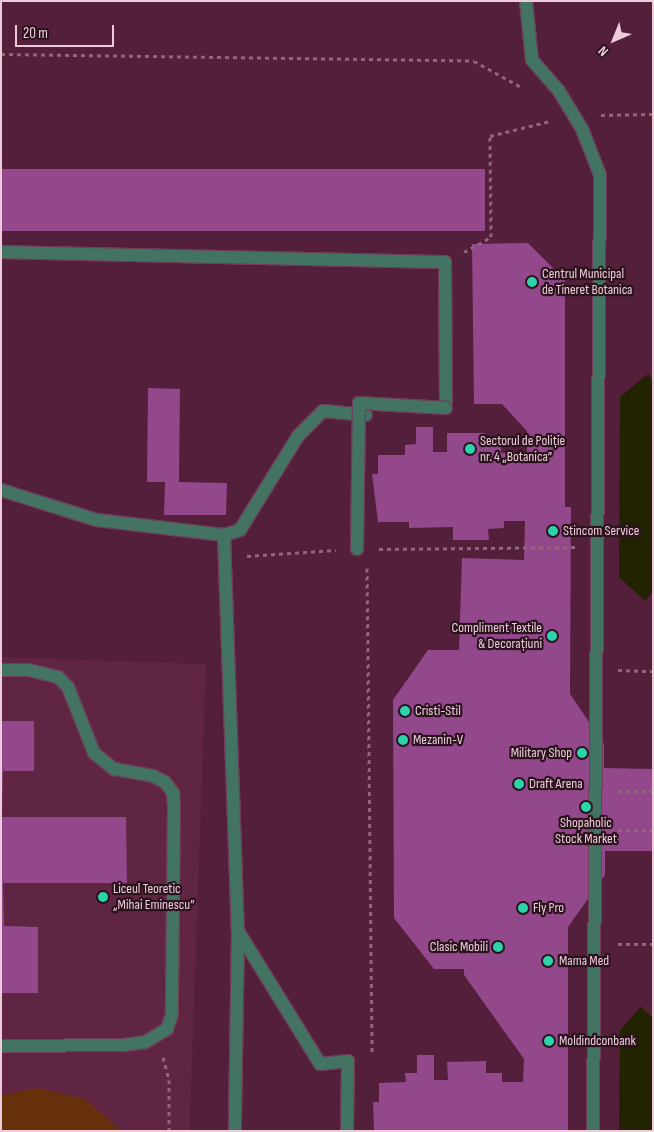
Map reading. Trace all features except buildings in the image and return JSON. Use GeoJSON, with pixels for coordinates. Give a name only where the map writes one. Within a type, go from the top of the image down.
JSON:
{"type":"FeatureCollection","features":[{"type":"Feature","properties":{"kind":"lane"},"geometry":{"type":"LineString","coordinates":[[526,1],[532,60],[574,116],[600,175],[593,1131]]}},
{"type":"Feature","properties":{"kind":"lane"},"geometry":{"type":"LineString","coordinates":[[1,252],[445,262],[446,408],[359,403],[357,549]]}},
{"type":"Feature","properties":{"kind":"lane"},"geometry":{"type":"LineString","coordinates":[[1,490],[97,520],[224,534],[240,530],[298,436],[323,411],[366,415]]}},
{"type":"Feature","properties":{"kind":"lane"},"geometry":{"type":"LineString","coordinates":[[224,534],[238,931],[235,1131]]}},
{"type":"Feature","properties":{"kind":"lane"},"geometry":{"type":"LineString","coordinates":[[1,670],[38,671],[58,677],[68,687],[94,753],[114,769],[153,776],[165,782],[173,793],[174,806],[172,1014],[167,1029],[145,1042],[124,1045],[1,1046]]}},
{"type":"Feature","properties":{"kind":"lane"},"geometry":{"type":"LineString","coordinates":[[238,931],[320,1064],[348,1061],[347,1131]]}},
{"type":"Feature","properties":{"kind":"path"},"geometry":{"type":"LineString","coordinates":[[1,54],[474,61],[533,93]]}},
{"type":"Feature","properties":{"kind":"path"},"geometry":{"type":"LineString","coordinates":[[445,262],[491,237],[490,136],[574,116],[653,114]]}},
{"type":"Feature","properties":{"kind":"path"},"geometry":{"type":"LineString","coordinates":[[357,549],[597,546]]}},
{"type":"Feature","properties":{"kind":"path"},"geometry":{"type":"LineString","coordinates":[[224,559],[305,550]]}},
{"type":"Feature","properties":{"kind":"path"},"geometry":{"type":"LineString","coordinates":[[367,564],[372,1059]]}},
{"type":"Feature","properties":{"kind":"path"},"geometry":{"type":"LineString","coordinates":[[596,670],[653,671]]}},
{"type":"Feature","properties":{"kind":"path"},"geometry":{"type":"LineString","coordinates":[[596,791],[653,791]]}},
{"type":"Feature","properties":{"kind":"path"},"geometry":{"type":"LineString","coordinates":[[595,830],[653,830]]}},
{"type":"Feature","properties":{"kind":"path"},"geometry":{"type":"LineString","coordinates":[[594,944],[653,944]]}},
{"type":"Feature","properties":{"kind":"path"},"geometry":{"type":"LineString","coordinates":[[169,1080],[169,1131]]}},
{"type":"Feature","properties":{"kind":"shaded area"},"geometry":{"type":"Polygon","coordinates":[[[648,374],[653,381],[653,591],[645,601],[619,577],[620,397],[648,374]]]}},
{"type":"Feature","properties":{"kind":"shaded area","name":"Liceul Teoretic „Mihai Eminescu”"},"geometry":{"type":"Polygon","coordinates":[[[1,657],[206,664],[190,1131],[1,1131],[1,657]]]}},
{"type":"Feature","properties":{"kind":"shaded area"},"geometry":{"type":"Polygon","coordinates":[[[641,1007],[653,1018],[653,1131],[619,1131],[620,1030],[641,1007]]]}},
{"type":"Feature","properties":{"kind":"shaded area"},"geometry":{"type":"Polygon","coordinates":[[[38,1088],[85,1099],[122,1131],[1,1131],[1,1095],[38,1088]]]}},
{"type":"Feature","properties":{"kind":"place","name":"Centrul Municipal de Tineret Botanica"},"geometry":{"type":"Point","coordinates":[532,282]}},
{"type":"Feature","properties":{"kind":"place","name":"Sectorul de Poliție nr. 4 „Botanica”"},"geometry":{"type":"Point","coordinates":[470,449]}},
{"type":"Feature","properties":{"kind":"place","name":"Stincom Service"},"geometry":{"type":"Point","coordinates":[553,531]}},
{"type":"Feature","properties":{"kind":"place","name":"Compliment Textile & Decorațiuni"},"geometry":{"type":"Point","coordinates":[552,636]}},
{"type":"Feature","properties":{"kind":"place","name":"Cristi-Stil"},"geometry":{"type":"Point","coordinates":[405,711]}},
{"type":"Feature","properties":{"kind":"place","name":"Mezanin-V"},"geometry":{"type":"Point","coordinates":[403,740]}},
{"type":"Feature","properties":{"kind":"place","name":"Military Shop"},"geometry":{"type":"Point","coordinates":[582,753]}},
{"type":"Feature","properties":{"kind":"place","name":"Draft Arena"},"geometry":{"type":"Point","coordinates":[519,784]}},
{"type":"Feature","properties":{"kind":"place","name":"Shopaholic Stock Market"},"geometry":{"type":"Point","coordinates":[586,807]}},
{"type":"Feature","properties":{"kind":"place","name":"Liceul Teoretic „Mihai Eminescu”"},"geometry":{"type":"Point","coordinates":[103,897]}},
{"type":"Feature","properties":{"kind":"place","name":"Fly Pro"},"geometry":{"type":"Point","coordinates":[523,908]}},
{"type":"Feature","properties":{"kind":"place","name":"Clasic Mobili"},"geometry":{"type":"Point","coordinates":[498,947]}},
{"type":"Feature","properties":{"kind":"place","name":"Mama Med"},"geometry":{"type":"Point","coordinates":[548,961]}},
{"type":"Feature","properties":{"kind":"place","name":"Moldindconbank"},"geometry":{"type":"Point","coordinates":[549,1041]}}]}
